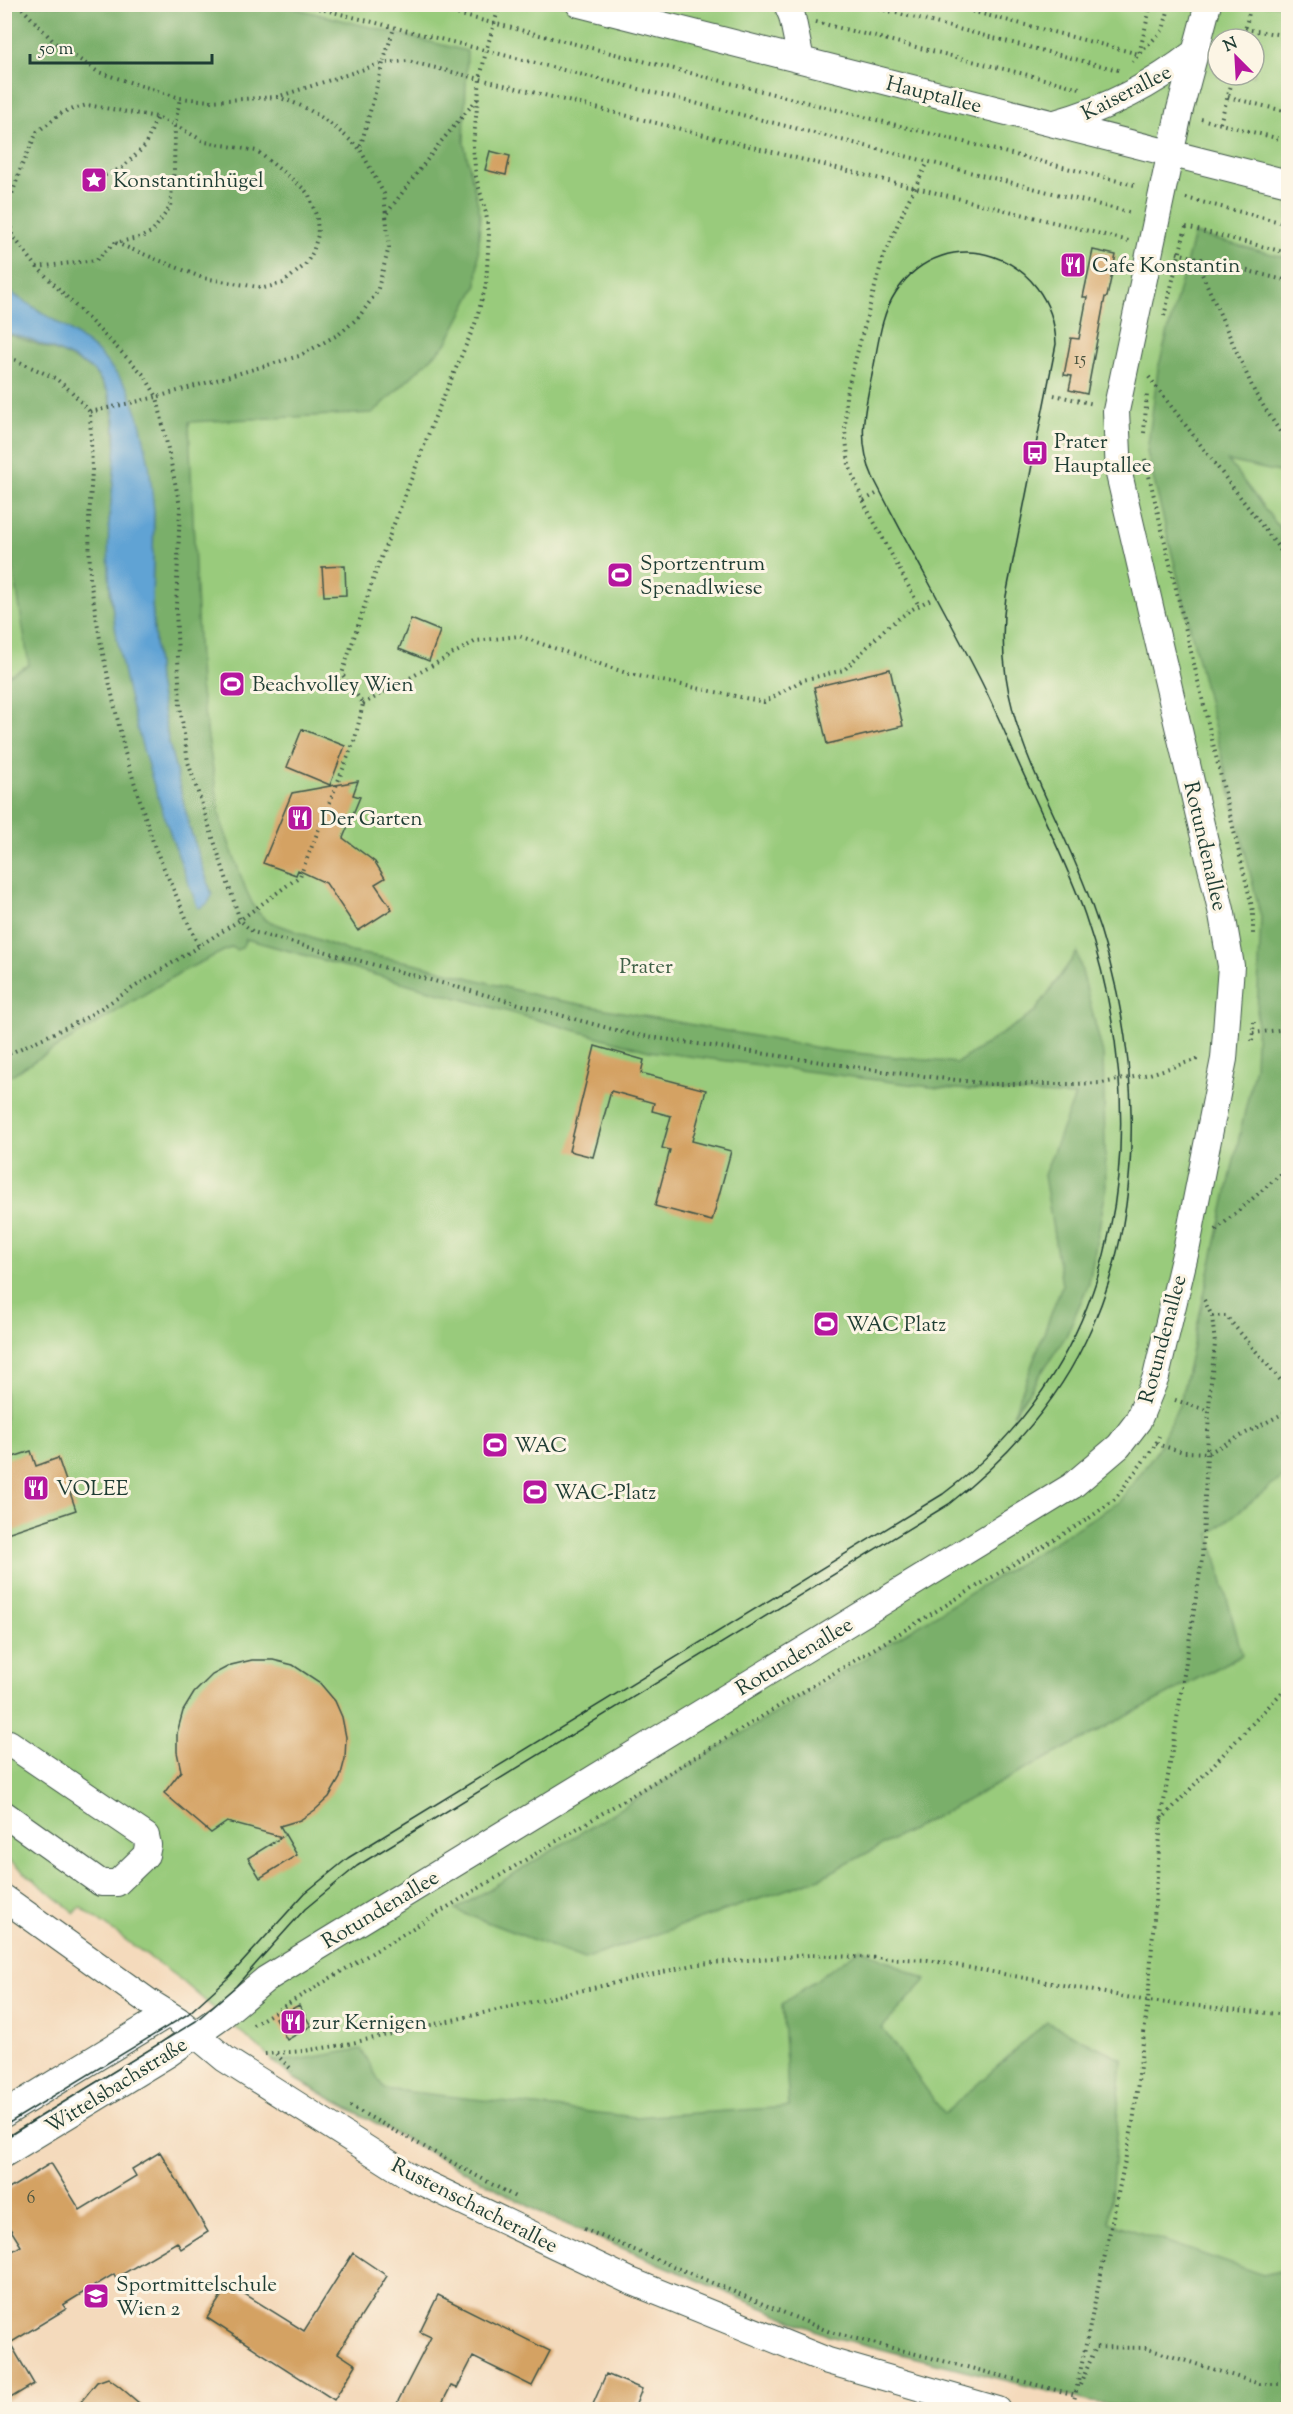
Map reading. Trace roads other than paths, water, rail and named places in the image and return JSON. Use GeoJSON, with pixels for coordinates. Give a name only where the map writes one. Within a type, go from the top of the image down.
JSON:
{"type":"FeatureCollection","features":[{"type":"Feature","properties":{"kind":"street","name":"Hauptallee"},"geometry":{"type":"LineString","coordinates":[[579,4],[1288,183]]}},
{"type":"Feature","properties":{"kind":"street","name":"Kaiserallee"},"geometry":{"type":"LineString","coordinates":[[1171,153],[1179,113],[1208,4]]}},
{"type":"Feature","properties":{"kind":"street"},"geometry":{"type":"LineString","coordinates":[[790,10],[801,60]]}},
{"type":"Feature","properties":{"kind":"street","name":"Kaiserallee"},"geometry":{"type":"LineString","coordinates":[[1053,124],[1087,114],[1120,99],[1164,76],[1195,52]]}},
{"type":"Feature","properties":{"kind":"street","name":"Rotundenallee"},"geometry":{"type":"LineString","coordinates":[[197,2034],[266,1979],[1072,1486],[1119,1446],[1138,1421],[1156,1377],[1187,1246],[1224,1059],[1231,966],[1222,914],[1119,474],[1116,411],[1171,153]]}},
{"type":"Feature","properties":{"kind":"street"},"geometry":{"type":"LineString","coordinates":[[4,1744],[9,1743],[146,1836],[147,1856],[117,1883],[101,1883],[4,1814]]}},
{"type":"Feature","properties":{"kind":"street","name":"Rustenschacherallee"},"geometry":{"type":"LineString","coordinates":[[4,1898],[59,1939],[197,2034],[225,2059],[411,2177],[628,2280],[828,2361],[998,2409]]}},
{"type":"Feature","properties":{"kind":"street","name":"Wittelsbachstraße"},"geometry":{"type":"LineString","coordinates":[[4,2114],[168,2014]]}},
{"type":"Feature","properties":{"kind":"street","name":"Wittelsbachstraße"},"geometry":{"type":"LineString","coordinates":[[4,2154],[197,2034]]}},
{"type":"Feature","properties":{"kind":"water"},"geometry":{"type":"Polygon","coordinates":[[[5,289],[68,329],[99,353],[128,388],[140,422],[149,464],[154,511],[152,603],[158,682],[168,739],[190,829],[212,895],[207,904],[198,908],[144,754],[124,675],[117,635],[108,558],[116,438],[115,421],[108,392],[94,372],[74,359],[25,338],[5,333],[5,289]]]}},
{"type":"Feature","properties":{"kind":"tram line"},"geometry":{"type":"LineString","coordinates":[[4,2126],[188,2014],[228,1978],[305,1893],[348,1858],[943,1494],[1005,1438],[1053,1375],[1088,1305],[1110,1231],[1120,1154],[1119,1074],[1107,994],[1085,915],[1066,868],[986,691],[873,477],[868,464],[864,439],[867,401],[880,332],[886,311],[896,292],[917,269],[941,256],[967,252],[993,256],[1017,268],[1037,288],[1050,313],[1056,344],[1006,596],[1003,639],[1006,679],[1026,752],[1074,859],[1106,950],[1120,1006],[1128,1063],[1131,1121],[1129,1178],[1121,1235],[1106,1290],[1073,1366],[1059,1389],[1026,1431],[990,1469],[949,1504],[357,1866],[305,1909],[236,1986],[196,2021],[4,2139]]}},
{"type":"Feature","properties":{"kind":"place","name":"Konstantinhügel"},"geometry":{"type":"Point","coordinates":[94,180]}},
{"type":"Feature","properties":{"kind":"place","name":"Cafe Konstantin"},"geometry":{"type":"Point","coordinates":[1073,265]}},
{"type":"Feature","properties":{"kind":"place","name":"Prater Hauptallee"},"geometry":{"type":"Point","coordinates":[1035,453]}},
{"type":"Feature","properties":{"kind":"place","name":"Sportzentrum Spenadlwiese"},"geometry":{"type":"Point","coordinates":[620,575]}},
{"type":"Feature","properties":{"kind":"place","name":"Beachvolley Wien"},"geometry":{"type":"Point","coordinates":[232,684]}},
{"type":"Feature","properties":{"kind":"place","name":"Der Garten"},"geometry":{"type":"Point","coordinates":[300,818]}},
{"type":"Feature","properties":{"kind":"place","name":"WAC Platz"},"geometry":{"type":"Point","coordinates":[826,1324]}},
{"type":"Feature","properties":{"kind":"place","name":"WAC"},"geometry":{"type":"Point","coordinates":[495,1445]}},
{"type":"Feature","properties":{"kind":"place","name":"VOLEE"},"geometry":{"type":"Point","coordinates":[36,1488]}},
{"type":"Feature","properties":{"kind":"place","name":"WAC-Platz"},"geometry":{"type":"Point","coordinates":[535,1492]}},
{"type":"Feature","properties":{"kind":"place","name":"zur Kernigen"},"geometry":{"type":"Point","coordinates":[293,2022]}},
{"type":"Feature","properties":{"kind":"place","name":"Sportmittelschule Wien 2"},"geometry":{"type":"Point","coordinates":[96,2296]}},
{"type":"Feature","properties":{"kind":"park label","name":"Prater"},"geometry":{"type":"Point","coordinates":[646,966]}}]}
